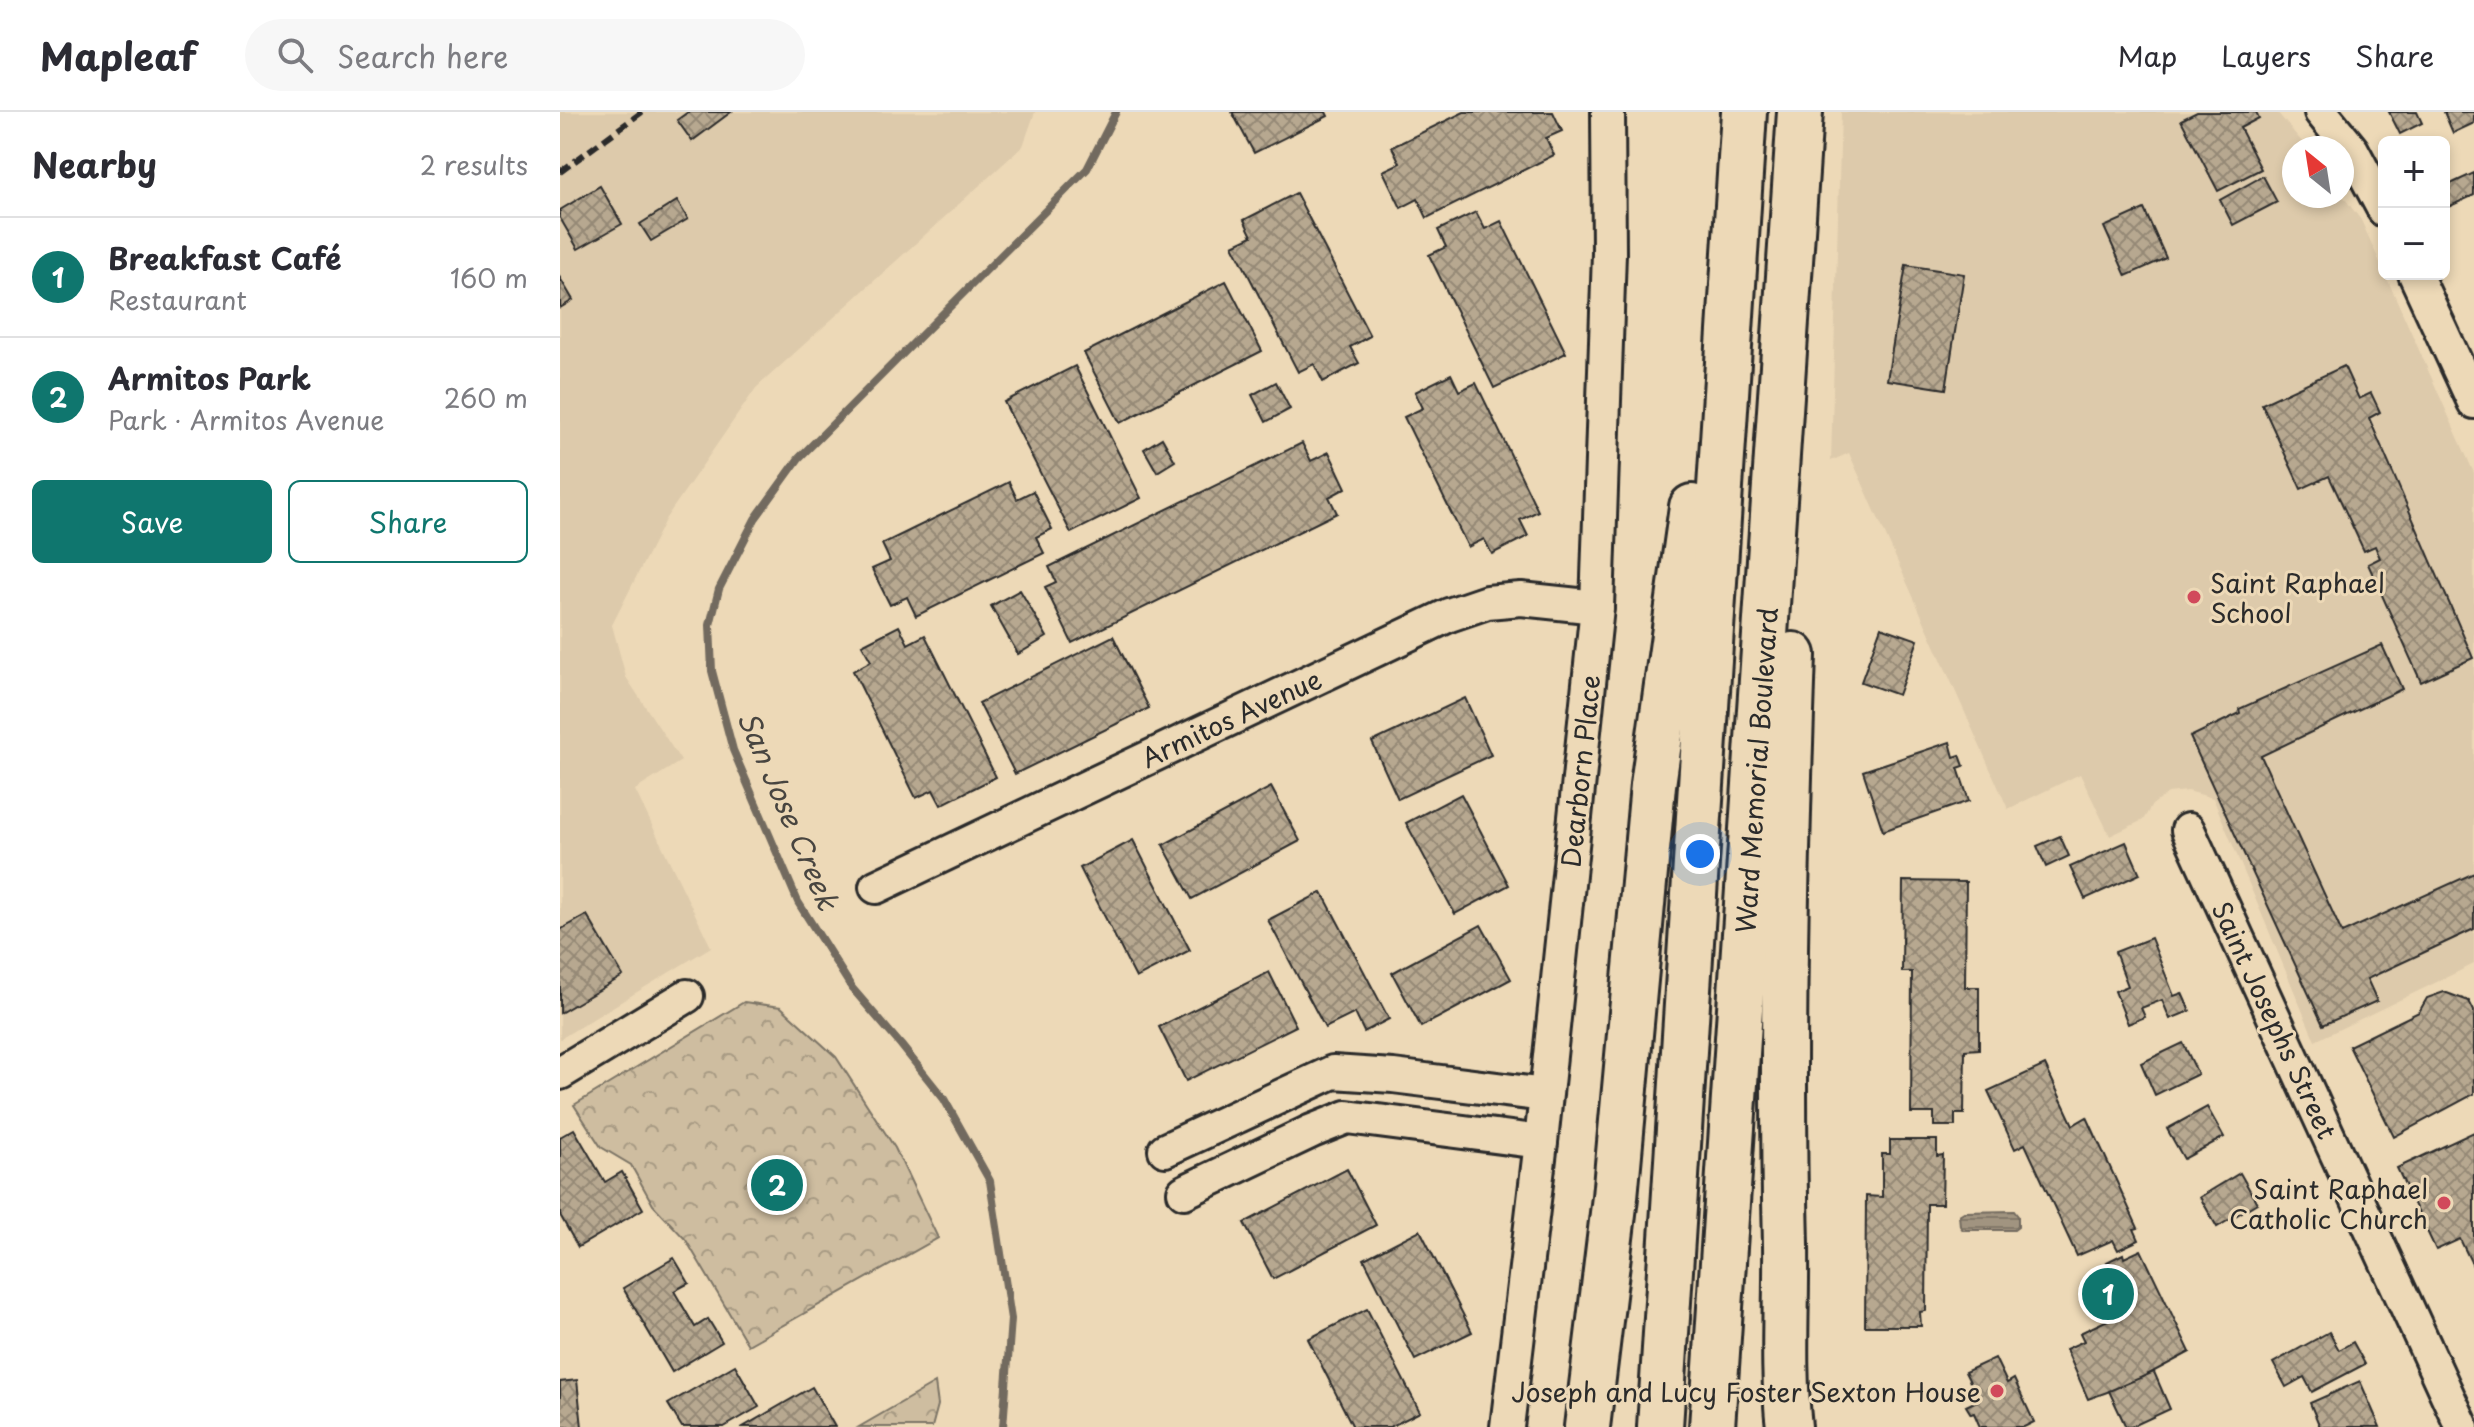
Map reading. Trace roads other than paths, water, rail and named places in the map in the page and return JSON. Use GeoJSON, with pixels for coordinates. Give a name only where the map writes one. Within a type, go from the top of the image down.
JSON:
{"type":"FeatureCollection","features":[{"type":"Feature","properties":{"kind":"highway","name":"Ward Memorial Boulevard"},"geometry":{"type":"LineString","coordinates":[[1660,1427],[1744,112]]}},
{"type":"Feature","properties":{"kind":"highway","name":"Ward Memorial Boulevard"},"geometry":{"type":"LineString","coordinates":[[1712,1427],[1800,112]]}},
{"type":"Feature","properties":{"kind":"highway"},"geometry":{"type":"LineString","coordinates":[[1587,1427],[1615,1197],[1653,785],[1700,453],[1731,321]]}},
{"type":"Feature","properties":{"kind":"highway"},"geometry":{"type":"LineString","coordinates":[[1779,430],[1796,565],[1788,794],[1784,1158],[1786,1403],[1789,1427]]}},
{"type":"Feature","properties":{"kind":"street","name":"Dearborn Place"},"geometry":{"type":"LineString","coordinates":[[1507,1427],[1541,1142],[1597,607],[1609,253],[1608,112]]}},
{"type":"Feature","properties":{"kind":"street"},"geometry":{"type":"LineString","coordinates":[[2321,112],[2352,150],[2383,208]]}},
{"type":"Feature","properties":{"kind":"street"},"geometry":{"type":"LineString","coordinates":[[2418,280],[2474,402]]}},
{"type":"Feature","properties":{"kind":"street","name":"Armitos Avenue"},"geometry":{"type":"LineString","coordinates":[[876,887],[1449,615],[1487,602],[1521,599],[1597,607]]}},
{"type":"Feature","properties":{"kind":"street","name":"Saint Josephs Street"},"geometry":{"type":"LineString","coordinates":[[2188,830],[2462,1427]]}},
{"type":"Feature","properties":{"kind":"street"},"geometry":{"type":"LineString","coordinates":[[560,1073],[687,996]]}},
{"type":"Feature","properties":{"kind":"street"},"geometry":{"type":"LineString","coordinates":[[1165,1150],[1333,1072],[1393,1076],[1545,1095]]}},
{"type":"Feature","properties":{"kind":"street"},"geometry":{"type":"LineString","coordinates":[[1184,1192],[1347,1117],[1541,1142]]}},
{"type":"Feature","properties":{"kind":"waterway","name":"San Jose Creek"},"geometry":{"type":"LineString","coordinates":[[1003,1427],[1011,1319],[990,1181],[944,1099],[852,988],[798,902],[733,750],[712,671],[710,625],[719,589],[755,519],[799,458],[1087,169],[1116,112]]}},
{"type":"Feature","properties":{"kind":"railway"},"geometry":{"type":"LineString","coordinates":[[560,172],[642,112]]}},
{"type":"Feature","properties":{"kind":"place","name":"Saint Raphael School"},"geometry":{"type":"Point","coordinates":[2194,597]}},
{"type":"Feature","properties":{"kind":"place","name":"Armitos Park"},"geometry":{"type":"Point","coordinates":[777,1185]}},
{"type":"Feature","properties":{"kind":"place","name":"Saint Raphael Catholic Church"},"geometry":{"type":"Point","coordinates":[2444,1203]}},
{"type":"Feature","properties":{"kind":"place","name":"Breakfast Café"},"geometry":{"type":"Point","coordinates":[2108,1294]}},
{"type":"Feature","properties":{"kind":"place","name":"Joseph and Lucy Foster Sexton House"},"geometry":{"type":"Point","coordinates":[1997,1391]}}]}
